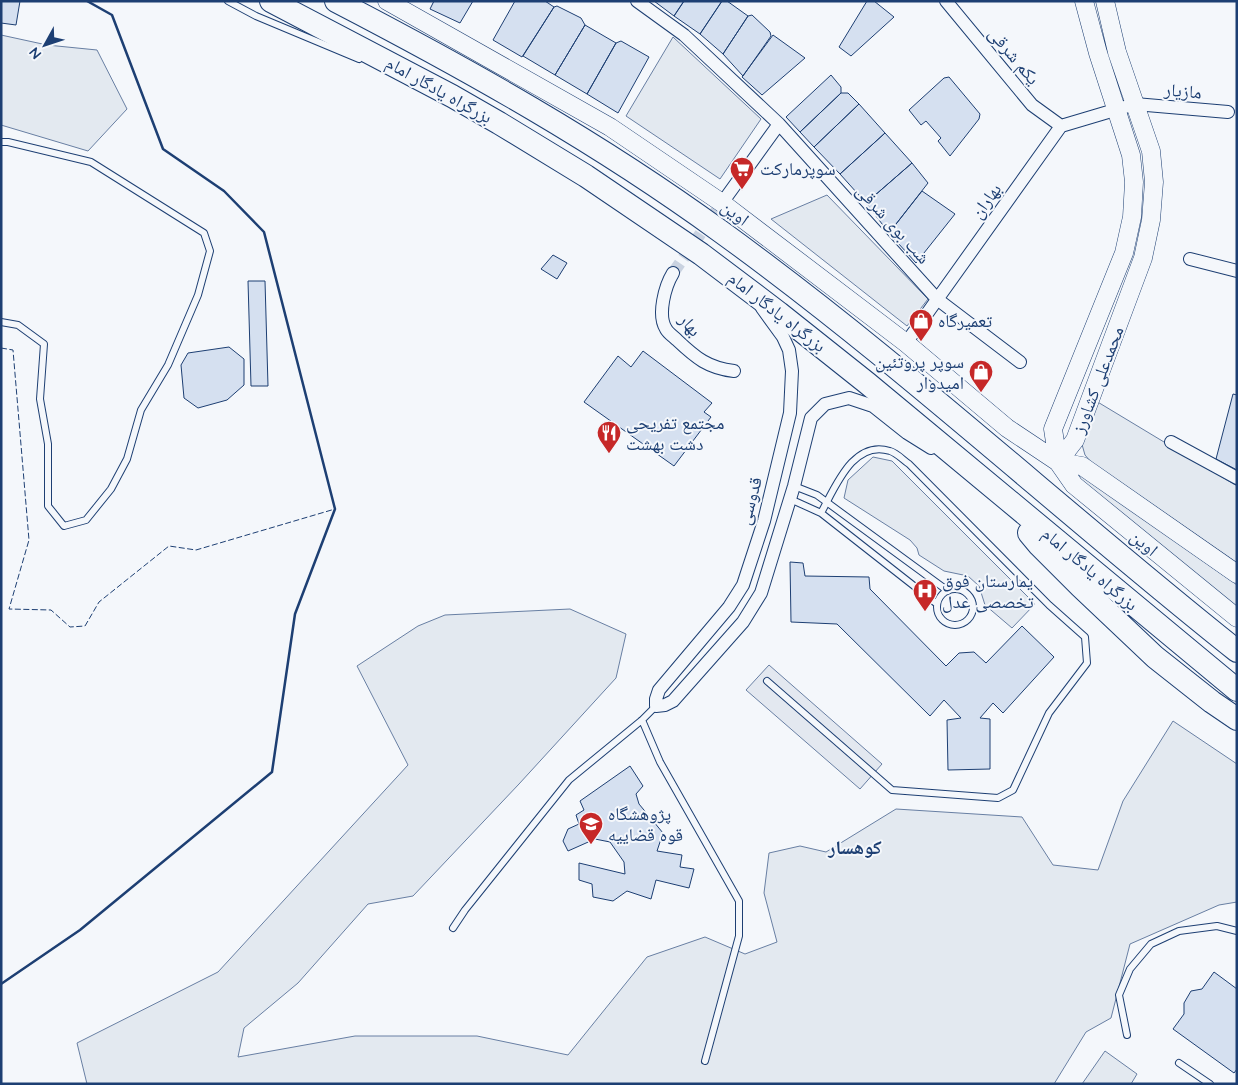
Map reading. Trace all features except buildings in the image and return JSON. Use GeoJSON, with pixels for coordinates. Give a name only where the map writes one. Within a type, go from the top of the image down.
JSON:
{"type":"FeatureCollection","features":[{"type":"Feature","properties":{"kind":"highway","name":"بزرگراه یادگار امام"},"geometry":{"type":"LineString","coordinates":[[271,1],[452,96],[586,176],[701,254],[867,383],[1237,690]]}},
{"type":"Feature","properties":{"kind":"highway","name":"بزرگراه یادگار امام"},"geometry":{"type":"LineString","coordinates":[[336,1],[513,97],[602,152],[719,230],[799,289],[888,360],[1141,574],[1237,651]]}},
{"type":"Feature","properties":{"kind":"highway"},"geometry":{"type":"LineString","coordinates":[[996,491],[1039,545],[1155,657],[1212,702],[1237,719]]}},
{"type":"Feature","properties":{"kind":"main road","name":"اوین"},"geometry":{"type":"LineString","coordinates":[[387,1],[610,127],[722,203],[906,343],[1007,428],[1058,462],[1074,485],[1237,618]]}},
{"type":"Feature","properties":{"kind":"main road","name":"محمدعلی کشاورز"},"geometry":{"type":"LineString","coordinates":[[1058,462],[1053,429],[1124,253],[1132,217],[1134,182],[1131,155],[1098,53],[1084,1]]}},
{"type":"Feature","properties":{"kind":"main road","name":"محمدعلی کشاورز"},"geometry":{"type":"LineString","coordinates":[[1058,462],[1076,440],[1144,253],[1151,220],[1154,182],[1151,150],[1118,52],[1105,1]]}},
{"type":"Feature","properties":{"kind":"main road","name":"اوین"},"geometry":{"type":"LineString","coordinates":[[1058,462],[1082,466],[1237,574]]}},
{"type":"Feature","properties":{"kind":"street","name":"شب بوی شرقی"},"geometry":{"type":"LineString","coordinates":[[637,1],[684,35],[779,124],[937,299],[1020,362]]}},
{"type":"Feature","properties":{"kind":"street","name":"یکم شرقی"},"geometry":{"type":"LineString","coordinates":[[946,1],[1032,105],[1061,126]]}},
{"type":"Feature","properties":{"kind":"street"},"geometry":{"type":"LineString","coordinates":[[1061,126],[1117,111],[1135,104]]}},
{"type":"Feature","properties":{"kind":"street","name":"مازیار"},"geometry":{"type":"LineString","coordinates":[[1135,104],[1228,112]]}},
{"type":"Feature","properties":{"kind":"street"},"geometry":{"type":"LineString","coordinates":[[722,203],[779,124]]}},
{"type":"Feature","properties":{"kind":"street","name":"بهاران"},"geometry":{"type":"LineString","coordinates":[[906,343],[1061,126]]}},
{"type":"Feature","properties":{"kind":"street"},"geometry":{"type":"LineString","coordinates":[[1190,259],[1237,271]]}},
{"type":"Feature","properties":{"kind":"street","name":"بهار"},"geometry":{"type":"LineString","coordinates":[[674,273],[669,280],[661,309],[665,329],[694,356],[718,369],[734,371]]}},
{"type":"Feature","properties":{"kind":"street","name":"قدوسی"},"geometry":{"type":"LineString","coordinates":[[656,706],[659,690],[729,607],[743,585],[764,521],[790,414],[792,371],[790,350],[784,337],[746,288]]}},
{"type":"Feature","properties":{"kind":"street"},"geometry":{"type":"LineString","coordinates":[[656,706],[665,705],[673,701],[743,622],[761,593],[794,486],[810,418],[825,404],[849,398],[873,406],[934,450],[960,460]]}},
{"type":"Feature","properties":{"kind":"street"},"geometry":{"type":"LineString","coordinates":[[790,414],[810,418]]}},
{"type":"Feature","properties":{"kind":"street"},"geometry":{"type":"LineString","coordinates":[[1171,442],[1237,478]]}},
{"type":"Feature","properties":{"kind":"lane"},"geometry":{"type":"LineString","coordinates":[[228,1],[256,16],[369,63]]}},
{"type":"Feature","properties":{"kind":"lane"},"geometry":{"type":"LineString","coordinates":[[388,70],[452,96]]}},
{"type":"Feature","properties":{"kind":"lane"},"geometry":{"type":"LineString","coordinates":[[1,142],[8,142],[91,162],[204,233],[210,251],[198,295],[168,365],[141,410],[127,459],[111,489],[86,520],[64,526],[48,506],[48,444],[40,398],[44,344],[18,325],[1,322]]}},
{"type":"Feature","properties":{"kind":"lane"},"geometry":{"type":"LineString","coordinates":[[767,681],[892,790],[998,798],[1012,790],[1049,712],[1087,663],[1085,638],[1049,605],[909,464],[892,451],[880,449],[867,451],[852,463],[838,479],[821,513]]}},
{"type":"Feature","properties":{"kind":"lane"},"geometry":{"type":"LineString","coordinates":[[794,486],[817,495],[948,591]]}},
{"type":"Feature","properties":{"kind":"lane"},"geometry":{"type":"LineString","coordinates":[[790,499],[821,513],[937,604]]}},
{"type":"Feature","properties":{"kind":"lane"},"geometry":{"type":"LineString","coordinates":[[959,589],[969,595],[973,606],[971,617],[961,625],[949,624],[939,616],[937,604],[943,594],[948,591],[959,589]]}},
{"type":"Feature","properties":{"kind":"lane"},"geometry":{"type":"LineString","coordinates":[[453,928],[465,910],[569,780],[642,720],[656,706]]}},
{"type":"Feature","properties":{"kind":"lane"},"geometry":{"type":"LineString","coordinates":[[642,720],[660,762],[739,901],[739,936],[705,1061]]}},
{"type":"Feature","properties":{"kind":"lane"},"geometry":{"type":"LineString","coordinates":[[1127,1034],[1119,996],[1130,969],[1151,944],[1179,931],[1217,926],[1237,931]]}},
{"type":"Feature","properties":{"kind":"lane"},"geometry":{"type":"LineString","coordinates":[[1179,1063],[1210,1084]]}},
{"type":"Feature","properties":{"kind":"shaded area"},"geometry":{"type":"Polygon","coordinates":[[[1,35],[47,45],[97,50],[127,109],[88,151],[1,125],[1,35]]]}},
{"type":"Feature","properties":{"kind":"shaded area"},"geometry":{"type":"Polygon","coordinates":[[[673,37],[761,119],[720,179],[626,116],[673,37]]]}},
{"type":"Feature","properties":{"kind":"shaded area"},"geometry":{"type":"Polygon","coordinates":[[[827,195],[928,299],[907,326],[771,219],[827,195]]]}},
{"type":"Feature","properties":{"kind":"shaded area"},"geometry":{"type":"Polygon","coordinates":[[[1096,401],[1237,486],[1237,563],[1091,462],[1085,455],[1081,441],[1096,401]]]}},
{"type":"Feature","properties":{"kind":"shaded area"},"geometry":{"type":"Polygon","coordinates":[[[873,457],[892,461],[1035,604],[1012,628],[985,605],[979,586],[968,576],[944,571],[919,555],[917,548],[910,540],[844,498],[848,480],[873,457]]]}},
{"type":"Feature","properties":{"kind":"shaded area"},"geometry":{"type":"Polygon","coordinates":[[[1077,472],[1237,585],[1237,610],[1082,481],[1077,472]]]}},
{"type":"Feature","properties":{"kind":"shaded area"},"geometry":{"type":"Polygon","coordinates":[[[570,609],[626,634],[616,678],[413,896],[368,904],[298,983],[244,1028],[238,1057],[355,1036],[477,1036],[568,1055],[647,957],[705,937],[745,954],[777,942],[764,893],[769,853],[800,846],[826,852],[896,809],[1022,817],[1053,865],[1098,870],[1123,801],[1173,721],[1237,764],[1237,902],[1219,905],[1130,944],[1111,1018],[1086,1032],[1054,1084],[87,1084],[77,1043],[218,972],[408,765],[357,666],[418,626],[445,615],[570,609]]]}},
{"type":"Feature","properties":{"kind":"shaded area"},"geometry":{"type":"Polygon","coordinates":[[[769,665],[882,764],[860,789],[746,690],[769,665]]]}},
{"type":"Feature","properties":{"kind":"shaded area"},"geometry":{"type":"Polygon","coordinates":[[[1105,1051],[1137,1074],[1131,1084],[1082,1084],[1105,1051]]]}},
{"type":"Feature","properties":{"kind":"tunnel"},"geometry":{"type":"LineString","coordinates":[[673,273],[722,203]]}},
{"type":"Feature","properties":{"kind":"fence"},"geometry":{"type":"LineString","coordinates":[[1,348],[13,350],[29,540],[9,609],[51,610],[70,627],[85,626],[99,602],[169,546],[196,550],[335,509]]}},
{"type":"Feature","properties":{"kind":"wall"},"geometry":{"type":"LineString","coordinates":[[1,984],[80,930],[272,772],[295,614],[335,509],[264,232],[224,191],[163,149],[112,15],[87,1]]}},
{"type":"Feature","properties":{"kind":"place","name":"سوپرمارکت"},"geometry":{"type":"Point","coordinates":[742,190]}},
{"type":"Feature","properties":{"kind":"place","name":"تعمیرگاه"},"geometry":{"type":"Point","coordinates":[921,342]}},
{"type":"Feature","properties":{"kind":"place","name":"سوپر پروتئین امیدوار"},"geometry":{"type":"Point","coordinates":[981,393]}},
{"type":"Feature","properties":{"kind":"place","name":"مجتمع تفریحی دشت بهشت"},"geometry":{"type":"Point","coordinates":[609,454]}},
{"type":"Feature","properties":{"kind":"place","name":"یمارستان فوق تخصصی عدل"},"geometry":{"type":"Point","coordinates":[925,612]}},
{"type":"Feature","properties":{"kind":"place","name":"پژوهشگاه قوه قضاییه"},"geometry":{"type":"Point","coordinates":[591,845]}},
{"type":"Feature","properties":{"kind":"district","name":"کوهسار"},"geometry":{"type":"Point","coordinates":[855,847]}}]}
